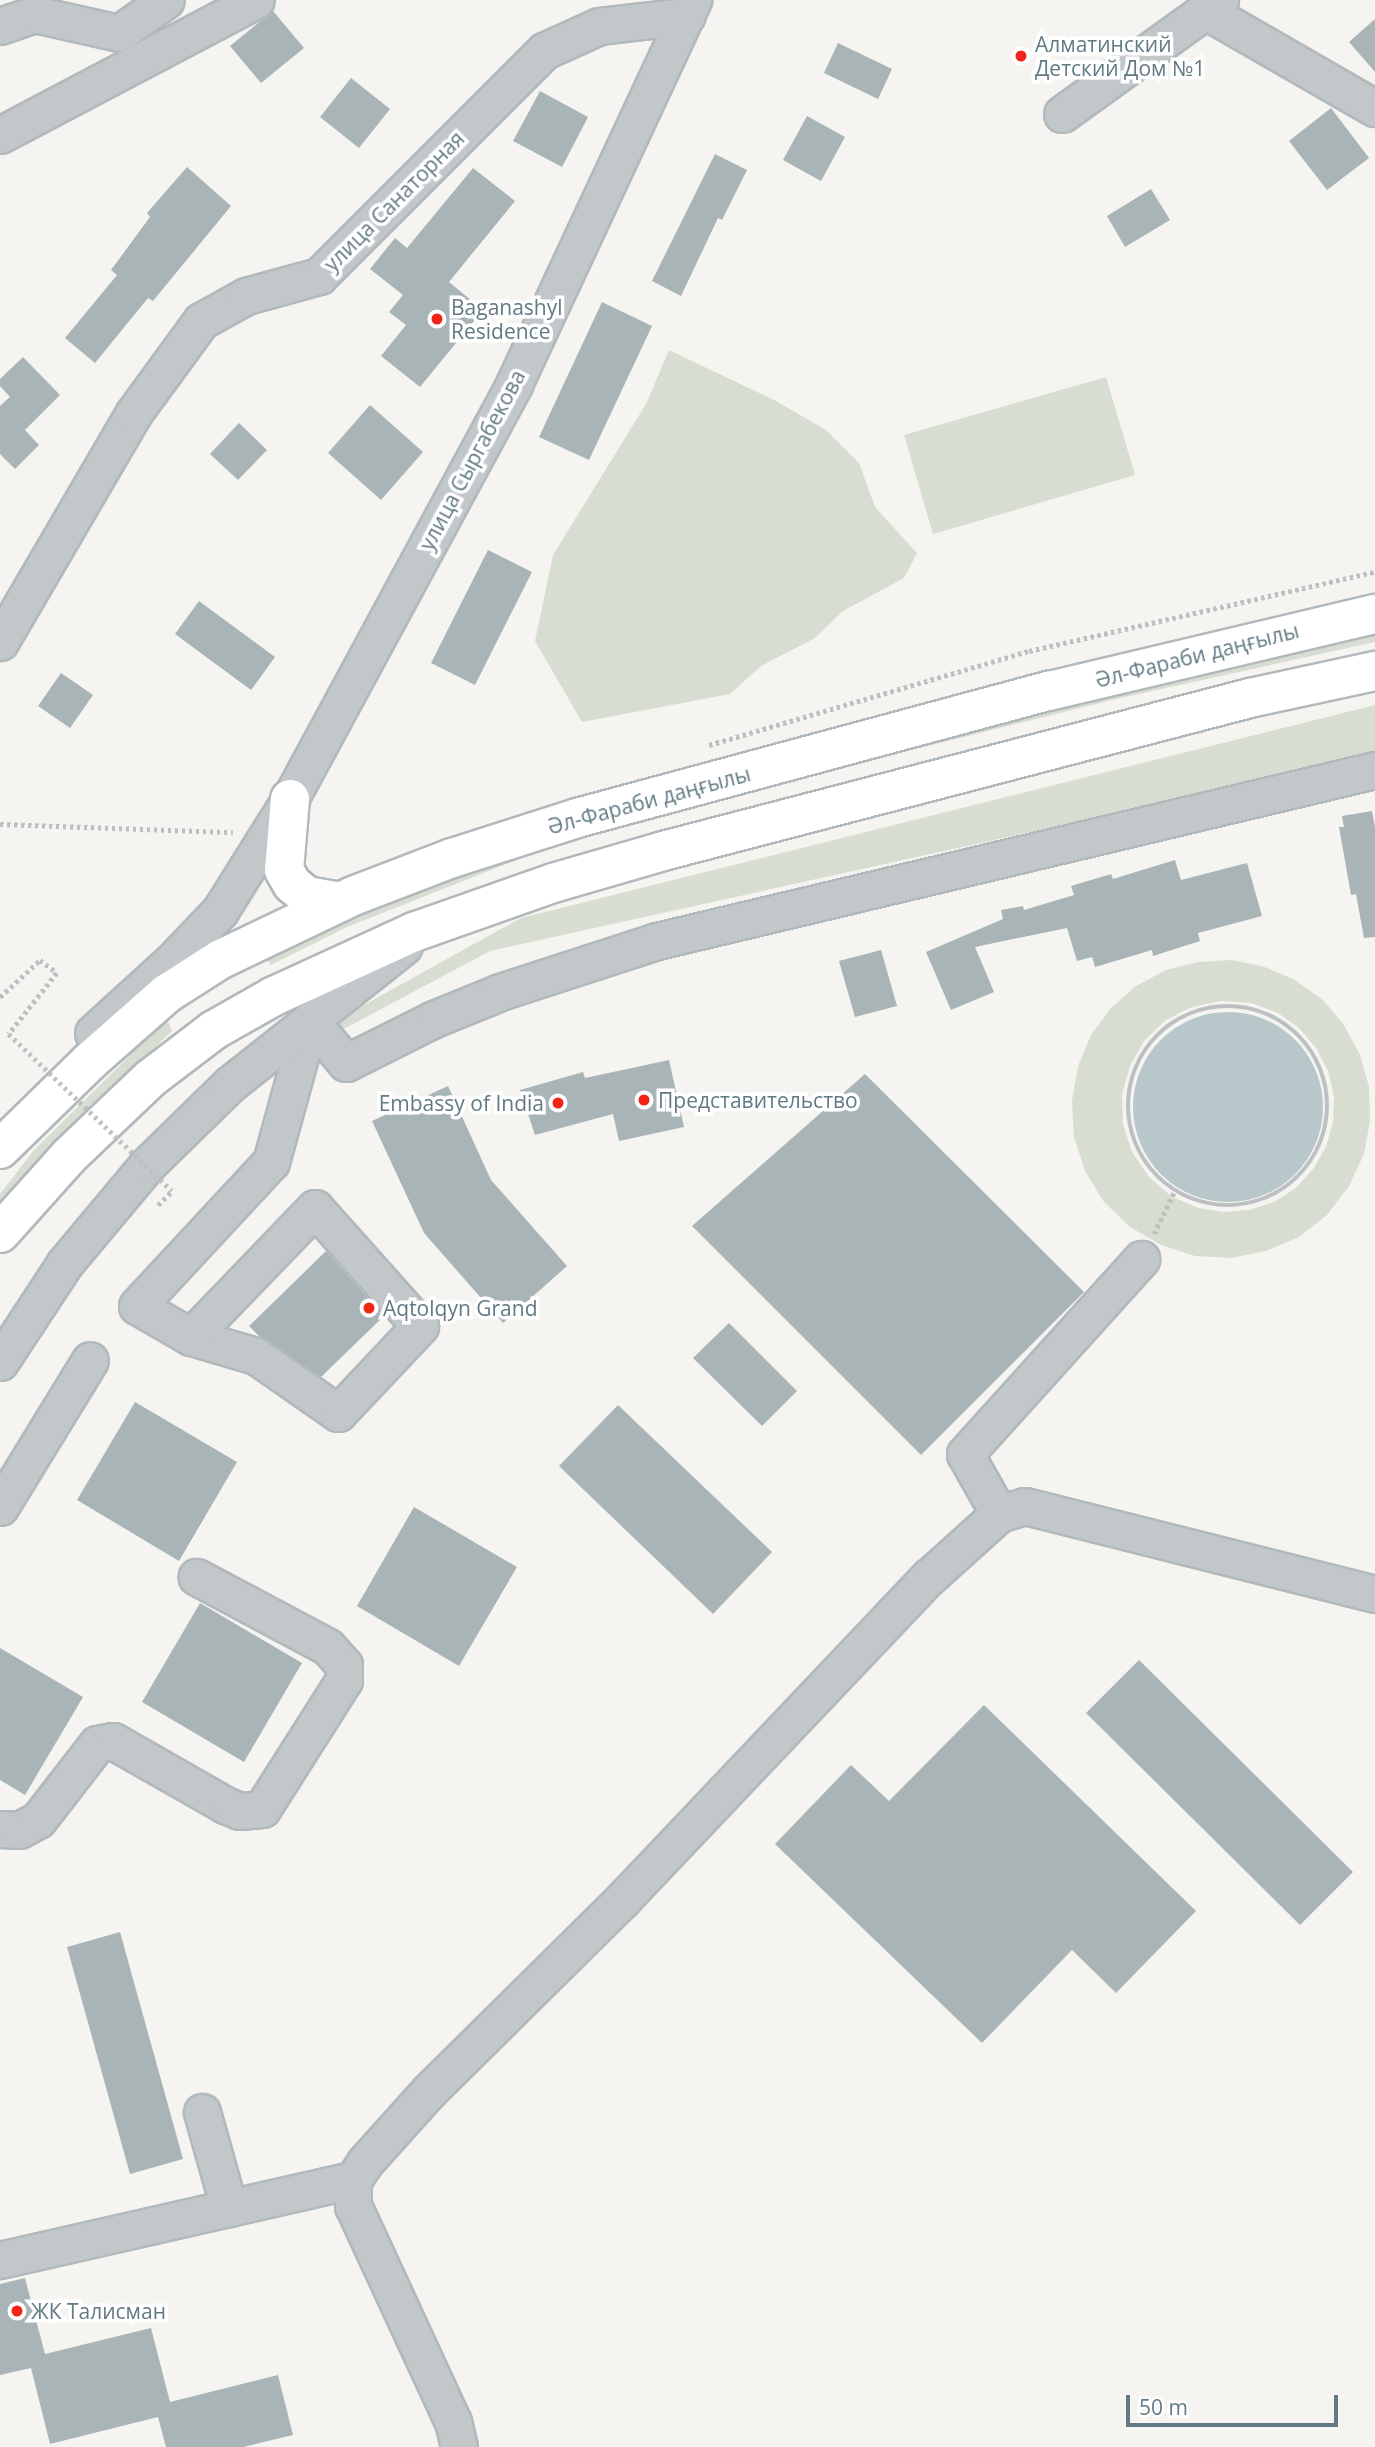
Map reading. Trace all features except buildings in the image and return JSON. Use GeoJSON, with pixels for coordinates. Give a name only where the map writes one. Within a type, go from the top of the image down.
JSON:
{"type":"FeatureCollection","features":[{"type":"Feature","properties":{"kind":"main road","name":"Әл-Фараби даңғылы"},"geometry":{"type":"LineString","coordinates":[[0,1149],[89,1062],[166,994],[221,960],[340,902],[452,858],[577,818],[1049,691],[1375,614]]}},
{"type":"Feature","properties":{"kind":"main road"},"geometry":{"type":"LineString","coordinates":[[0,1233],[69,1156],[151,1078],[214,1030],[323,972],[428,927],[553,883],[663,851],[1250,698],[1375,671]]}},
{"type":"Feature","properties":{"kind":"main road"},"geometry":{"type":"LineString","coordinates":[[290,799],[284,870],[292,884],[307,896],[340,902]]}},
{"type":"Feature","properties":{"kind":"street"},"geometry":{"type":"LineString","coordinates":[[0,26],[34,14],[118,33],[166,0]]}},
{"type":"Feature","properties":{"kind":"street"},"geometry":{"type":"LineString","coordinates":[[8,122],[256,0]]}},
{"type":"Feature","properties":{"kind":"street"},"geometry":{"type":"LineString","coordinates":[[1062,114],[1213,5],[1375,108]]}},
{"type":"Feature","properties":{"kind":"street","name":"улица Санаторная"},"geometry":{"type":"LineString","coordinates":[[0,642],[133,414],[201,321],[246,296],[318,276],[544,51],[599,26],[690,8]]}},
{"type":"Feature","properties":{"kind":"street","name":"улица Сыргабекова"},"geometry":{"type":"LineString","coordinates":[[0,1138],[67,1056],[172,961],[220,911],[290,799],[514,384],[690,8]]}},
{"type":"Feature","properties":{"kind":"street"},"geometry":{"type":"LineString","coordinates":[[310,1020],[346,1063],[434,1019],[500,992],[657,942],[1375,770]]}},
{"type":"Feature","properties":{"kind":"street"},"geometry":{"type":"LineString","coordinates":[[0,1362],[65,1263],[146,1166],[230,1084],[428,927]]}},
{"type":"Feature","properties":{"kind":"street"},"geometry":{"type":"LineString","coordinates":[[191,1337],[315,1208],[420,1326],[338,1413],[256,1356],[191,1337],[137,1306],[271,1162],[310,1020]]}},
{"type":"Feature","properties":{"kind":"street"},"geometry":{"type":"LineString","coordinates":[[999,1514],[965,1454],[1141,1259]]}},
{"type":"Feature","properties":{"kind":"street"},"geometry":{"type":"LineString","coordinates":[[0,1507],[90,1360]]}},
{"type":"Feature","properties":{"kind":"street"},"geometry":{"type":"LineString","coordinates":[[459,2447],[453,2422],[353,2206],[354,2180],[365,2162],[429,2091],[622,1900],[929,1577],[999,1514],[1025,1506],[1375,1594]]}},
{"type":"Feature","properties":{"kind":"street"},"geometry":{"type":"LineString","coordinates":[[0,1829],[19,1830],[38,1819],[97,1744],[113,1741],[225,1805],[240,1811],[262,1809],[344,1680],[344,1665],[328,1647],[197,1577]]}},
{"type":"Feature","properties":{"kind":"street"},"geometry":{"type":"LineString","coordinates":[[202,2112],[229,2208]]}},
{"type":"Feature","properties":{"kind":"street"},"geometry":{"type":"LineString","coordinates":[[0,2260],[354,2180]]}},
{"type":"Feature","properties":{"kind":"path"},"geometry":{"type":"LineString","coordinates":[[0,824],[243,832]]}},
{"type":"Feature","properties":{"kind":"path"},"geometry":{"type":"LineString","coordinates":[[0,996],[40,960],[57,973],[9,1034],[172,1191]]}},
{"type":"Feature","properties":{"kind":"path"},"geometry":{"type":"LineString","coordinates":[[1206,1009],[1253,1010],[1285,1025],[1317,1060],[1327,1090],[1326,1126],[1313,1159],[1292,1184],[1252,1203],[1210,1204],[1175,1191],[1144,1158],[1131,1126],[1129,1089],[1142,1056],[1163,1029],[1206,1009]]}},
{"type":"Feature","properties":{"kind":"path"},"geometry":{"type":"LineString","coordinates":[[1141,1259],[1175,1191]]}},
{"type":"Feature","properties":{"kind":"shaded area"},"geometry":{"type":"Polygon","coordinates":[[[669,350],[776,401],[826,430],[859,463],[875,507],[917,553],[904,578],[843,611],[815,638],[761,666],[730,694],[582,722],[535,641],[553,555],[646,404],[669,350]]]}},
{"type":"Feature","properties":{"kind":"shaded area"},"geometry":{"type":"Polygon","coordinates":[[[1106,377],[1135,475],[933,534],[904,435],[1106,377]]]}},
{"type":"Feature","properties":{"kind":"shaded area"},"geometry":{"type":"Polygon","coordinates":[[[1375,628],[1375,642],[1116,699],[871,760],[552,846],[347,927],[271,965],[265,957],[345,919],[550,835],[1375,628]]]}},
{"type":"Feature","properties":{"kind":"shaded area"},"geometry":{"type":"Polygon","coordinates":[[[1375,705],[1375,756],[490,951],[340,1031],[337,1020],[521,918],[1375,705]]]}},
{"type":"Feature","properties":{"kind":"shaded area"},"geometry":{"type":"Polygon","coordinates":[[[1232,960],[1265,967],[1295,980],[1323,1000],[1344,1025],[1360,1055],[1369,1087],[1370,1121],[1364,1154],[1349,1186],[1327,1215],[1299,1237],[1266,1251],[1231,1258],[1195,1256],[1161,1245],[1130,1227],[1104,1202],[1085,1171],[1074,1137],[1072,1101],[1078,1066],[1091,1035],[1111,1008],[1136,986],[1166,970],[1198,962],[1232,960]],[[1221,1001],[1192,1007],[1166,1020],[1144,1041],[1130,1066],[1122,1094],[1123,1124],[1132,1152],[1149,1177],[1171,1196],[1198,1208],[1224,1212],[1249,1210],[1274,1202],[1296,1188],[1313,1169],[1326,1147],[1333,1122],[1334,1096],[1328,1071],[1316,1048],[1299,1028],[1278,1013],[1251,1003],[1221,1001]]]}},
{"type":"Feature","properties":{"kind":"shaded area"},"geometry":{"type":"Polygon","coordinates":[[[1228,1012],[1264,1019],[1295,1040],[1316,1071],[1323,1107],[1316,1143],[1295,1174],[1264,1195],[1228,1202],[1192,1195],[1161,1174],[1140,1143],[1133,1107],[1140,1071],[1161,1040],[1192,1019],[1228,1012]]]}},
{"type":"Feature","properties":{"kind":"shaded area"},"geometry":{"type":"Polygon","coordinates":[[[167,1019],[172,1031],[41,1159],[0,1211],[0,1194],[35,1149],[167,1019]]]}},
{"type":"Feature","properties":{"kind":"place","name":"Алматинский Детский Дом №1"},"geometry":{"type":"Point","coordinates":[1021,56]}},
{"type":"Feature","properties":{"kind":"place","name":"Baganashyl Residence"},"geometry":{"type":"Point","coordinates":[437,319]}},
{"type":"Feature","properties":{"kind":"place","name":"Представительство"},"geometry":{"type":"Point","coordinates":[644,1100]}},
{"type":"Feature","properties":{"kind":"place","name":"Embassy of India"},"geometry":{"type":"Point","coordinates":[558,1103]}},
{"type":"Feature","properties":{"kind":"place","name":"Aqtolqyn Grand"},"geometry":{"type":"Point","coordinates":[369,1308]}},
{"type":"Feature","properties":{"kind":"place","name":"ЖК Талисман"},"geometry":{"type":"Point","coordinates":[17,2311]}}]}
